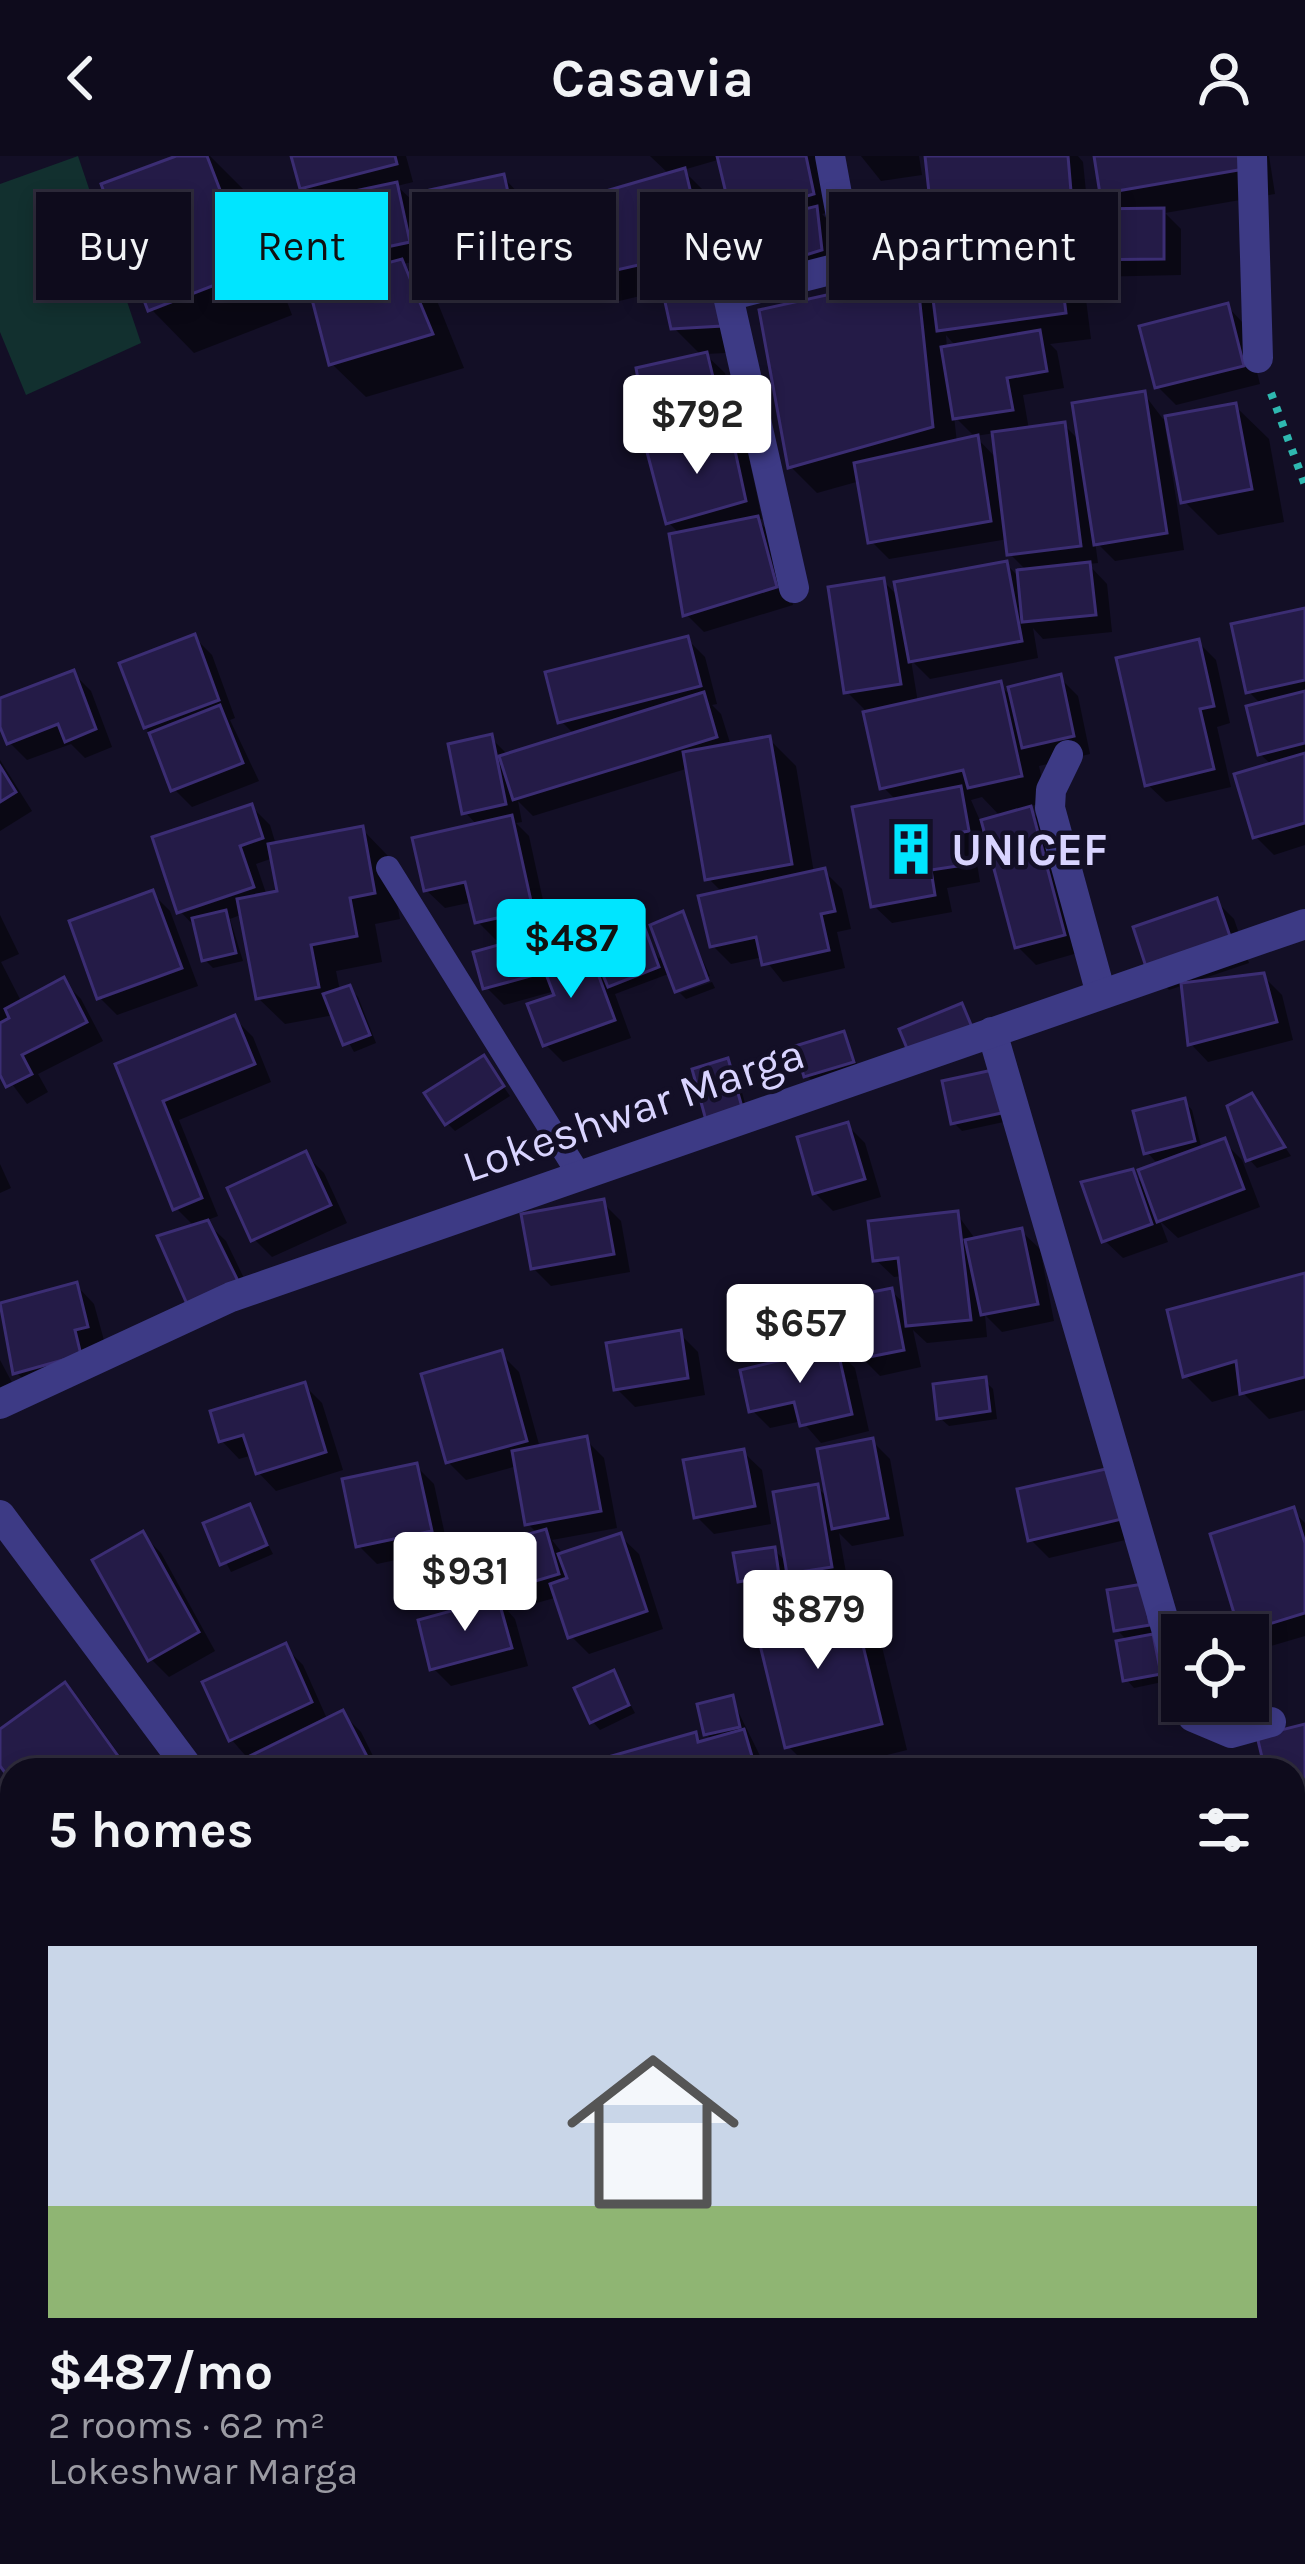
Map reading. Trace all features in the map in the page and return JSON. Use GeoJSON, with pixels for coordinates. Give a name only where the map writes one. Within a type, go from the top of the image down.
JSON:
{"type":"FeatureCollection","features":[{"type":"Feature","properties":{"kind":"street"},"geometry":{"type":"LineString","coordinates":[[830,156],[837,192]]}},
{"type":"Feature","properties":{"kind":"street"},"geometry":{"type":"LineString","coordinates":[[1252,156],[1258,358]]}},
{"type":"Feature","properties":{"kind":"street"},"geometry":{"type":"LineString","coordinates":[[794,588],[728,296],[829,270]]}},
{"type":"Feature","properties":{"kind":"street"},"geometry":{"type":"LineString","coordinates":[[1068,755],[1052,790],[1050,808],[1101,994]]}},
{"type":"Feature","properties":{"kind":"street","name":"Lokeshwar Marga"},"geometry":{"type":"LineString","coordinates":[[0,1404],[231,1297],[1305,924]]}},
{"type":"Feature","properties":{"kind":"street"},"geometry":{"type":"LineString","coordinates":[[992,1032],[1162,1614]]}},
{"type":"Feature","properties":{"kind":"street"},"geometry":{"type":"LineString","coordinates":[[0,1515],[181,1758]]}},
{"type":"Feature","properties":{"kind":"street"},"geometry":{"type":"LineString","coordinates":[[1205,1722],[1232,1733],[1270,1722]]}},
{"type":"Feature","properties":{"kind":"lane"},"geometry":{"type":"LineString","coordinates":[[388,868],[578,1173]]}},
{"type":"Feature","properties":{"kind":"path"},"geometry":{"type":"LineString","coordinates":[[1258,358],[1305,485]]}},
{"type":"Feature","properties":{"kind":"green space"},"geometry":{"type":"Polygon","coordinates":[[[78,156],[90,192],[36,192],[36,300],[127,300],[141,343],[26,395],[0,332],[0,184],[78,156]]]}},
{"type":"Feature","properties":{"kind":"building"},"geometry":{"type":"Polygon","coordinates":[[[176,156],[207,156],[221,192],[215,192],[215,285],[191,294],[191,192],[104,192],[101,184],[176,156]]]}},
{"type":"Feature","properties":{"kind":"building"},"geometry":{"type":"Polygon","coordinates":[[[291,156],[395,156],[397,164],[300,189],[291,156]]]}},
{"type":"Feature","properties":{"kind":"building"},"geometry":{"type":"Polygon","coordinates":[[[717,156],[806,156],[814,194],[805,197],[805,192],[726,192],[717,156]]]}},
{"type":"Feature","properties":{"kind":"building"},"geometry":{"type":"Polygon","coordinates":[[[925,156],[1068,156],[1071,192],[929,192],[925,156]]]}},
{"type":"Feature","properties":{"kind":"building"},"geometry":{"type":"Polygon","coordinates":[[[1094,156],[1248,156],[1250,168],[1100,192],[1094,156]]]}},
{"type":"Feature","properties":{"kind":"building"},"geometry":{"type":"Polygon","coordinates":[[[685,168],[691,192],[640,192],[640,265],[616,270],[616,192],[602,192],[685,168]]]}},
{"type":"Feature","properties":{"kind":"building"},"geometry":{"type":"Polygon","coordinates":[[[504,174],[508,192],[430,192],[504,174]]]}},
{"type":"Feature","properties":{"kind":"building"},"geometry":{"type":"Polygon","coordinates":[[[397,182],[410,242],[388,247],[388,192],[350,192],[397,182]]]}},
{"type":"Feature","properties":{"kind":"building"},"geometry":{"type":"Polygon","coordinates":[[[817,206],[822,250],[805,255],[805,209],[817,206]]]}},
{"type":"Feature","properties":{"kind":"building"},"geometry":{"type":"Polygon","coordinates":[[[1164,208],[1164,259],[1118,259],[1118,209],[1164,208]]]}},
{"type":"Feature","properties":{"kind":"building"},"geometry":{"type":"Polygon","coordinates":[[[402,259],[412,283],[412,300],[419,300],[433,334],[329,365],[312,300],[388,300],[388,263],[402,259]]]}},
{"type":"Feature","properties":{"kind":"building"},"geometry":{"type":"Polygon","coordinates":[[[829,294],[829,300],[920,300],[933,427],[788,468],[759,310],[829,294]]]}},
{"type":"Feature","properties":{"kind":"building"},"geometry":{"type":"Polygon","coordinates":[[[144,300],[176,300],[148,311],[144,300]]]}},
{"type":"Feature","properties":{"kind":"building"},"geometry":{"type":"Polygon","coordinates":[[[665,300],[716,300],[722,326],[671,329],[665,300]]]}},
{"type":"Feature","properties":{"kind":"building"},"geometry":{"type":"Polygon","coordinates":[[[933,300],[1064,300],[1066,313],[937,331],[933,300]]]}},
{"type":"Feature","properties":{"kind":"building"},"geometry":{"type":"Polygon","coordinates":[[[1228,303],[1244,366],[1155,388],[1139,326],[1228,303]]]}},
{"type":"Feature","properties":{"kind":"building"},"geometry":{"type":"Polygon","coordinates":[[[1040,330],[1047,371],[1007,378],[1013,410],[953,419],[941,347],[1040,330]]]}},
{"type":"Feature","properties":{"kind":"building"},"geometry":{"type":"Polygon","coordinates":[[[707,352],[723,419],[649,440],[636,368],[707,352]]]}},
{"type":"Feature","properties":{"kind":"building"},"geometry":{"type":"Polygon","coordinates":[[[1145,391],[1167,533],[1094,545],[1072,403],[1145,391]]]}},
{"type":"Feature","properties":{"kind":"building"},"geometry":{"type":"Polygon","coordinates":[[[1236,403],[1252,489],[1181,503],[1165,416],[1236,403]]]}},
{"type":"Feature","properties":{"kind":"building"},"geometry":{"type":"Polygon","coordinates":[[[1065,422],[1081,546],[1007,555],[992,432],[1065,422]]]}},
{"type":"Feature","properties":{"kind":"building"},"geometry":{"type":"Polygon","coordinates":[[[731,432],[746,501],[666,524],[647,452],[731,432]]]}},
{"type":"Feature","properties":{"kind":"building"},"geometry":{"type":"Polygon","coordinates":[[[978,435],[991,521],[868,543],[854,463],[978,435]]]}},
{"type":"Feature","properties":{"kind":"building"},"geometry":{"type":"Polygon","coordinates":[[[758,516],[777,587],[683,616],[669,534],[758,516]]]}},
{"type":"Feature","properties":{"kind":"building"},"geometry":{"type":"Polygon","coordinates":[[[1007,561],[1022,641],[909,662],[894,582],[1007,561]]]}},
{"type":"Feature","properties":{"kind":"building"},"geometry":{"type":"Polygon","coordinates":[[[1090,562],[1096,615],[1022,622],[1017,570],[1090,562]]]}},
{"type":"Feature","properties":{"kind":"building"},"geometry":{"type":"Polygon","coordinates":[[[884,578],[901,684],[844,693],[828,587],[884,578]]]}},
{"type":"Feature","properties":{"kind":"building"},"geometry":{"type":"Polygon","coordinates":[[[1305,608],[1305,680],[1246,693],[1231,624],[1305,608]]]}},
{"type":"Feature","properties":{"kind":"building"},"geometry":{"type":"Polygon","coordinates":[[[195,634],[219,700],[144,728],[119,663],[195,634]]]}},
{"type":"Feature","properties":{"kind":"building"},"geometry":{"type":"Polygon","coordinates":[[[688,636],[701,686],[558,723],[545,672],[688,636]]]}},
{"type":"Feature","properties":{"kind":"building"},"geometry":{"type":"Polygon","coordinates":[[[1199,639],[1214,706],[1200,709],[1214,769],[1145,786],[1116,658],[1199,639]]]}},
{"type":"Feature","properties":{"kind":"building"},"geometry":{"type":"Polygon","coordinates":[[[74,670],[96,729],[65,742],[58,724],[7,744],[0,727],[0,698],[74,670]]]}},
{"type":"Feature","properties":{"kind":"building"},"geometry":{"type":"Polygon","coordinates":[[[1061,674],[1074,736],[1022,748],[1008,687],[1061,674]]]}},
{"type":"Feature","properties":{"kind":"building"},"geometry":{"type":"Polygon","coordinates":[[[1001,681],[1022,776],[968,788],[963,770],[880,789],[863,712],[1001,681]]]}},
{"type":"Feature","properties":{"kind":"building"},"geometry":{"type":"Polygon","coordinates":[[[1305,691],[1305,743],[1258,755],[1246,706],[1305,691]]]}},
{"type":"Feature","properties":{"kind":"building"},"geometry":{"type":"Polygon","coordinates":[[[704,692],[717,737],[513,800],[499,756],[704,692]]]}},
{"type":"Feature","properties":{"kind":"building"},"geometry":{"type":"Polygon","coordinates":[[[220,705],[243,763],[171,791],[149,733],[220,705]]]}},
{"type":"Feature","properties":{"kind":"building"},"geometry":{"type":"Polygon","coordinates":[[[492,734],[506,804],[462,814],[448,744],[492,734]]]}},
{"type":"Feature","properties":{"kind":"building"},"geometry":{"type":"Polygon","coordinates":[[[770,736],[792,864],[705,880],[683,752],[770,736]]]}},
{"type":"Feature","properties":{"kind":"building"},"geometry":{"type":"Polygon","coordinates":[[[1305,753],[1305,823],[1253,838],[1234,774],[1305,753]]]}},
{"type":"Feature","properties":{"kind":"building"},"geometry":{"type":"Polygon","coordinates":[[[0,766],[16,792],[0,802],[0,766]]]}},
{"type":"Feature","properties":{"kind":"building","name":"UNICEF"},"geometry":{"type":"Polygon","coordinates":[[[961,786],[969,831],[958,833],[964,865],[931,870],[935,895],[871,907],[852,807],[961,786]]]}},
{"type":"Feature","properties":{"kind":"building"},"geometry":{"type":"Polygon","coordinates":[[[252,804],[263,838],[240,846],[254,887],[177,913],[152,837],[252,804]]]}},
{"type":"Feature","properties":{"kind":"building"},"geometry":{"type":"Polygon","coordinates":[[[1031,806],[1065,935],[1015,948],[981,820],[1031,806]]]}},
{"type":"Feature","properties":{"kind":"building"},"geometry":{"type":"Polygon","coordinates":[[[512,815],[533,910],[475,923],[465,882],[424,891],[412,838],[512,815]]]}},
{"type":"Feature","properties":{"kind":"building"},"geometry":{"type":"Polygon","coordinates":[[[363,826],[375,893],[350,898],[357,936],[311,945],[319,987],[256,999],[237,899],[277,891],[268,844],[363,826]]]}},
{"type":"Feature","properties":{"kind":"building"},"geometry":{"type":"Polygon","coordinates":[[[825,868],[835,911],[821,914],[829,950],[762,965],[756,937],[710,947],[698,896],[825,868]]]}},
{"type":"Feature","properties":{"kind":"building"},"geometry":{"type":"Polygon","coordinates":[[[153,890],[182,968],[97,999],[69,921],[153,890]]]}},
{"type":"Feature","properties":{"kind":"building"},"geometry":{"type":"Polygon","coordinates":[[[1217,898],[1233,945],[1148,973],[1133,927],[1217,898]]]}},
{"type":"Feature","properties":{"kind":"building"},"geometry":{"type":"Polygon","coordinates":[[[226,910],[236,953],[202,961],[192,918],[226,910]]]}},
{"type":"Feature","properties":{"kind":"building"},"geometry":{"type":"Polygon","coordinates":[[[683,911],[708,980],[675,992],[650,925],[683,911]]]}},
{"type":"Feature","properties":{"kind":"building"},"geometry":{"type":"Polygon","coordinates":[[[582,922],[590,949],[536,965],[538,974],[483,989],[473,952],[582,922]]]}},
{"type":"Feature","properties":{"kind":"building"},"geometry":{"type":"Polygon","coordinates":[[[643,923],[659,967],[608,987],[590,944],[643,923]]]}},
{"type":"Feature","properties":{"kind":"building"},"geometry":{"type":"Polygon","coordinates":[[[590,952],[615,1020],[543,1046],[527,1004],[554,995],[544,969],[590,952]]]}},
{"type":"Feature","properties":{"kind":"building"},"geometry":{"type":"Polygon","coordinates":[[[1264,973],[1277,1022],[1188,1045],[1181,983],[1264,973]]]}},
{"type":"Feature","properties":{"kind":"building"},"geometry":{"type":"Polygon","coordinates":[[[64,977],[87,1022],[22,1055],[32,1074],[6,1087],[0,1075],[0,1023],[9,1018],[5,1009],[64,977]]]}},
{"type":"Feature","properties":{"kind":"building"},"geometry":{"type":"Polygon","coordinates":[[[350,985],[370,1035],[343,1045],[323,994],[350,985]]]}},
{"type":"Feature","properties":{"kind":"building"},"geometry":{"type":"Polygon","coordinates":[[[962,1003],[974,1032],[911,1058],[899,1029],[962,1003]]]}},
{"type":"Feature","properties":{"kind":"building"},"geometry":{"type":"Polygon","coordinates":[[[235,1015],[255,1064],[163,1101],[202,1198],[173,1210],[115,1064],[235,1015]]]}},
{"type":"Feature","properties":{"kind":"building"},"geometry":{"type":"Polygon","coordinates":[[[844,1031],[854,1062],[804,1077],[795,1046],[844,1031]]]}},
{"type":"Feature","properties":{"kind":"building"},"geometry":{"type":"Polygon","coordinates":[[[484,1055],[504,1086],[445,1125],[424,1093],[484,1055]]]}},
{"type":"Feature","properties":{"kind":"building"},"geometry":{"type":"Polygon","coordinates":[[[728,1058],[744,1114],[707,1124],[692,1069],[728,1058]]]}},
{"type":"Feature","properties":{"kind":"building"},"geometry":{"type":"Polygon","coordinates":[[[997,1069],[1006,1112],[951,1124],[942,1081],[997,1069]]]}},
{"type":"Feature","properties":{"kind":"building"},"geometry":{"type":"Polygon","coordinates":[[[1252,1093],[1285,1147],[1246,1161],[1227,1106],[1252,1093]]]}},
{"type":"Feature","properties":{"kind":"building"},"geometry":{"type":"Polygon","coordinates":[[[1185,1098],[1195,1141],[1144,1154],[1133,1111],[1185,1098]]]}},
{"type":"Feature","properties":{"kind":"building"},"geometry":{"type":"Polygon","coordinates":[[[848,1122],[865,1179],[813,1194],[797,1137],[848,1122]]]}},
{"type":"Feature","properties":{"kind":"building"},"geometry":{"type":"Polygon","coordinates":[[[1225,1138],[1244,1189],[1157,1222],[1138,1170],[1225,1138]]]}},
{"type":"Feature","properties":{"kind":"building"},"geometry":{"type":"Polygon","coordinates":[[[306,1151],[331,1205],[251,1241],[227,1188],[306,1151]]]}},
{"type":"Feature","properties":{"kind":"building"},"geometry":{"type":"Polygon","coordinates":[[[1133,1169],[1152,1224],[1102,1242],[1081,1182],[1133,1169]]]}},
{"type":"Feature","properties":{"kind":"building"},"geometry":{"type":"Polygon","coordinates":[[[604,1199],[614,1254],[531,1269],[521,1214],[604,1199]]]}},
{"type":"Feature","properties":{"kind":"building"},"geometry":{"type":"Polygon","coordinates":[[[958,1211],[971,1320],[906,1326],[898,1258],[873,1261],[868,1221],[958,1211]]]}},
{"type":"Feature","properties":{"kind":"building"},"geometry":{"type":"Polygon","coordinates":[[[208,1220],[238,1281],[187,1304],[157,1236],[208,1220]]]}},
{"type":"Feature","properties":{"kind":"building"},"geometry":{"type":"Polygon","coordinates":[[[1022,1228],[1038,1304],[981,1315],[965,1240],[1022,1228]]]}},
{"type":"Feature","properties":{"kind":"building"},"geometry":{"type":"Polygon","coordinates":[[[1305,1273],[1305,1377],[1240,1394],[1236,1361],[1183,1377],[1167,1310],[1305,1273]]]}},
{"type":"Feature","properties":{"kind":"building"},"geometry":{"type":"Polygon","coordinates":[[[77,1282],[88,1327],[75,1330],[81,1355],[13,1374],[0,1303],[77,1282]]]}},
{"type":"Feature","properties":{"kind":"building"},"geometry":{"type":"Polygon","coordinates":[[[892,1288],[904,1350],[859,1359],[847,1297],[892,1288]]]}},
{"type":"Feature","properties":{"kind":"building"},"geometry":{"type":"Polygon","coordinates":[[[681,1330],[688,1378],[614,1390],[606,1343],[681,1330]]]}},
{"type":"Feature","properties":{"kind":"building"},"geometry":{"type":"Polygon","coordinates":[[[837,1347],[852,1414],[800,1426],[794,1402],[749,1412],[740,1370],[837,1347]]]}},
{"type":"Feature","properties":{"kind":"building"},"geometry":{"type":"Polygon","coordinates":[[[502,1350],[527,1441],[446,1463],[421,1374],[502,1350]]]}},
{"type":"Feature","properties":{"kind":"building"},"geometry":{"type":"Polygon","coordinates":[[[986,1377],[990,1411],[937,1419],[933,1384],[986,1377]]]}},
{"type":"Feature","properties":{"kind":"building"},"geometry":{"type":"Polygon","coordinates":[[[305,1382],[326,1452],[256,1474],[243,1435],[219,1442],[210,1411],[305,1382]]]}},
{"type":"Feature","properties":{"kind":"building"},"geometry":{"type":"Polygon","coordinates":[[[587,1436],[601,1511],[525,1525],[512,1451],[587,1436]]]}},
{"type":"Feature","properties":{"kind":"building"},"geometry":{"type":"Polygon","coordinates":[[[873,1438],[888,1518],[832,1529],[817,1449],[873,1438]]]}},
{"type":"Feature","properties":{"kind":"building"},"geometry":{"type":"Polygon","coordinates":[[[744,1449],[755,1506],[694,1518],[683,1460],[744,1449]]]}},
{"type":"Feature","properties":{"kind":"building"},"geometry":{"type":"Polygon","coordinates":[[[417,1463],[432,1531],[356,1547],[342,1479],[417,1463]]]}},
{"type":"Feature","properties":{"kind":"building"},"geometry":{"type":"Polygon","coordinates":[[[1110,1468],[1122,1519],[1028,1541],[1017,1489],[1110,1468]]]}},
{"type":"Feature","properties":{"kind":"building"},"geometry":{"type":"Polygon","coordinates":[[[818,1484],[832,1567],[787,1574],[773,1492],[818,1484]]]}},
{"type":"Feature","properties":{"kind":"building"},"geometry":{"type":"Polygon","coordinates":[[[250,1504],[267,1545],[220,1565],[203,1523],[250,1504]]]}},
{"type":"Feature","properties":{"kind":"building"},"geometry":{"type":"Polygon","coordinates":[[[1294,1507],[1305,1543],[1305,1613],[1269,1624],[1269,1614],[1234,1614],[1210,1534],[1294,1507]]]}},
{"type":"Feature","properties":{"kind":"building"},"geometry":{"type":"Polygon","coordinates":[[[546,1529],[559,1574],[471,1600],[458,1554],[546,1529]]]}},
{"type":"Feature","properties":{"kind":"building"},"geometry":{"type":"Polygon","coordinates":[[[143,1531],[199,1632],[148,1661],[92,1560],[143,1531]]]}},
{"type":"Feature","properties":{"kind":"building"},"geometry":{"type":"Polygon","coordinates":[[[621,1533],[647,1611],[568,1638],[550,1584],[567,1578],[558,1554],[621,1533]]]}},
{"type":"Feature","properties":{"kind":"building"},"geometry":{"type":"Polygon","coordinates":[[[775,1547],[779,1575],[738,1582],[733,1553],[775,1547]]]}},
{"type":"Feature","properties":{"kind":"building"},"geometry":{"type":"Polygon","coordinates":[[[1143,1584],[1150,1625],[1114,1631],[1107,1590],[1143,1584]]]}},
{"type":"Feature","properties":{"kind":"building"},"geometry":{"type":"Polygon","coordinates":[[[851,1596],[882,1724],[785,1748],[754,1620],[851,1596]]]}},
{"type":"Feature","properties":{"kind":"building"},"geometry":{"type":"Polygon","coordinates":[[[498,1598],[512,1648],[430,1670],[418,1620],[498,1598]]]}},
{"type":"Feature","properties":{"kind":"building"},"geometry":{"type":"Polygon","coordinates":[[[1153,1634],[1161,1674],[1123,1681],[1116,1641],[1153,1634]]]}},
{"type":"Feature","properties":{"kind":"building"},"geometry":{"type":"Polygon","coordinates":[[[286,1643],[312,1702],[229,1741],[202,1682],[286,1643]]]}},
{"type":"Feature","properties":{"kind":"building"},"geometry":{"type":"Polygon","coordinates":[[[614,1670],[629,1705],[590,1723],[574,1688],[614,1670]]]}},
{"type":"Feature","properties":{"kind":"building"},"geometry":{"type":"Polygon","coordinates":[[[65,1682],[119,1758],[0,1758],[0,1729],[65,1682]]]}},
{"type":"Feature","properties":{"kind":"building"},"geometry":{"type":"Polygon","coordinates":[[[733,1695],[740,1727],[704,1735],[697,1704],[733,1695]]]}},
{"type":"Feature","properties":{"kind":"building"},"geometry":{"type":"Polygon","coordinates":[[[343,1710],[368,1758],[249,1758],[343,1710]]]}},
{"type":"Feature","properties":{"kind":"building"},"geometry":{"type":"Polygon","coordinates":[[[1305,1724],[1305,1758],[1262,1758],[1257,1736],[1305,1724]]]}},
{"type":"Feature","properties":{"kind":"building"},"geometry":{"type":"Polygon","coordinates":[[[744,1729],[752,1758],[605,1758],[696,1732],[698,1742],[744,1729]]]}},
{"type":"Feature","properties":{"kind":"place","name":"UNICEF"},"geometry":{"type":"Point","coordinates":[911,849]}}]}
